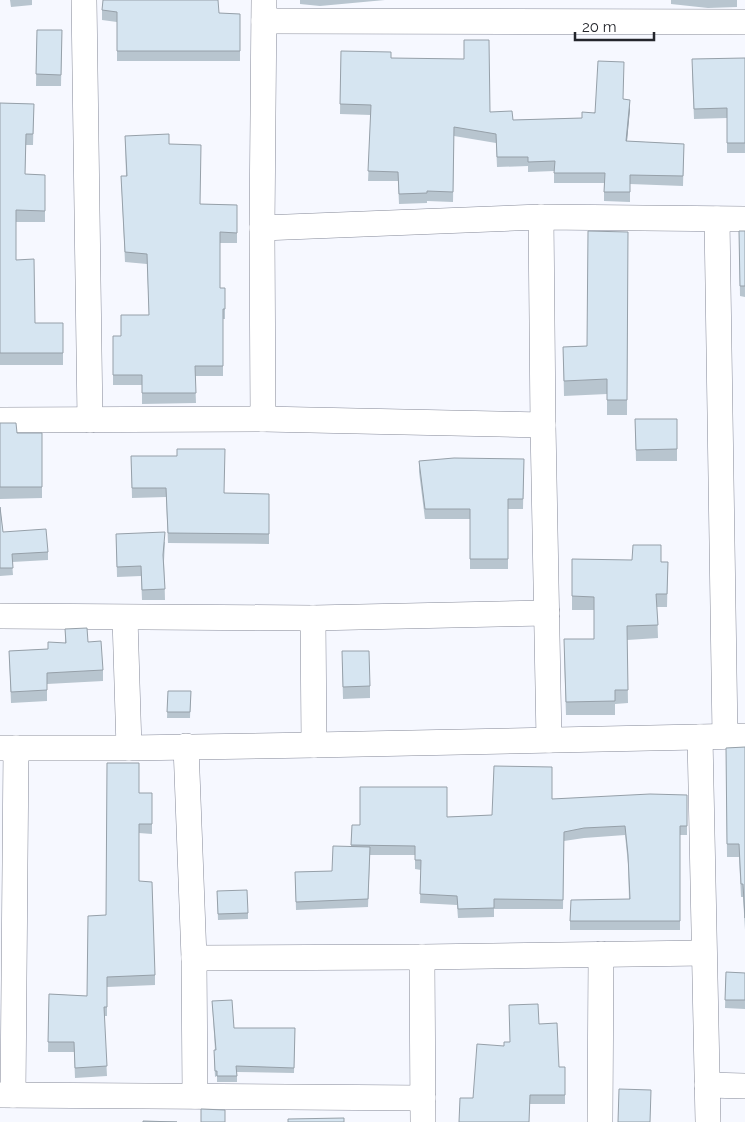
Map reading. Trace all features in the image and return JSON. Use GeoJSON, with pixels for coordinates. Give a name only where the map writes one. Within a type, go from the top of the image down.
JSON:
{"type":"FeatureCollection","features":[{"type":"Feature","properties":{"kind":"street"},"geometry":{"type":"LineString","coordinates":[[84,0],[90,420]]}},
{"type":"Feature","properties":{"kind":"street"},"geometry":{"type":"LineString","coordinates":[[263,419],[264,10],[745,22]]}},
{"type":"Feature","properties":{"kind":"street"},"geometry":{"type":"LineString","coordinates":[[262,228],[542,217],[745,219]]}},
{"type":"Feature","properties":{"kind":"street"},"geometry":{"type":"LineString","coordinates":[[542,217],[542,424],[549,740]]}},
{"type":"Feature","properties":{"kind":"street"},"geometry":{"type":"LineString","coordinates":[[422,957],[423,1110],[195,1096],[6,1095],[8,748],[314,745],[735,736],[717,219]]}},
{"type":"Feature","properties":{"kind":"street"},"geometry":{"type":"LineString","coordinates":[[0,420],[263,419],[542,424]]}},
{"type":"Feature","properties":{"kind":"street"},"geometry":{"type":"LineString","coordinates":[[0,616],[313,618],[547,612]]}},
{"type":"Feature","properties":{"kind":"street"},"geometry":{"type":"LineString","coordinates":[[125,618],[129,748]]}},
{"type":"Feature","properties":{"kind":"street"},"geometry":{"type":"LineString","coordinates":[[313,618],[314,745]]}},
{"type":"Feature","properties":{"kind":"street"},"geometry":{"type":"LineString","coordinates":[[700,737],[708,1122]]}},
{"type":"Feature","properties":{"kind":"street"},"geometry":{"type":"LineString","coordinates":[[186,746],[194,958],[195,1096]]}},
{"type":"Feature","properties":{"kind":"street"},"geometry":{"type":"LineString","coordinates":[[194,958],[704,953]]}},
{"type":"Feature","properties":{"kind":"street"},"geometry":{"type":"LineString","coordinates":[[600,1122],[601,954]]}},
{"type":"Feature","properties":{"kind":"street"},"geometry":{"type":"LineString","coordinates":[[708,1085],[745,1086]]}},
{"type":"Feature","properties":{"kind":"building"},"geometry":{"type":"Polygon","coordinates":[[[103,0],[218,0],[219,13],[240,14],[240,51],[117,51],[117,12],[102,10],[103,0]]]}},
{"type":"Feature","properties":{"kind":"building"},"geometry":{"type":"Polygon","coordinates":[[[37,30],[62,30],[61,75],[36,74],[37,30]]]}},
{"type":"Feature","properties":{"kind":"building"},"geometry":{"type":"Polygon","coordinates":[[[464,40],[489,40],[490,112],[512,111],[513,120],[582,118],[582,112],[595,113],[598,61],[624,62],[623,99],[630,100],[626,141],[684,144],[683,176],[630,175],[630,192],[604,192],[605,173],[554,173],[555,161],[528,162],[528,157],[497,157],[496,134],[454,127],[453,192],[427,191],[427,193],[399,194],[398,172],[368,171],[371,105],[340,104],[341,51],[391,52],[391,58],[464,59],[464,40]]]}},
{"type":"Feature","properties":{"kind":"building"},"geometry":{"type":"Polygon","coordinates":[[[745,58],[745,143],[727,143],[727,108],[694,109],[692,59],[745,58]]]}},
{"type":"Feature","properties":{"kind":"building"},"geometry":{"type":"Polygon","coordinates":[[[0,103],[34,104],[33,134],[26,134],[25,174],[45,175],[45,211],[16,210],[16,260],[34,259],[35,323],[63,323],[63,353],[0,353],[0,103]]]}},
{"type":"Feature","properties":{"kind":"building"},"geometry":{"type":"Polygon","coordinates":[[[169,134],[169,144],[201,145],[200,204],[237,205],[237,233],[220,232],[220,288],[225,288],[223,366],[195,366],[196,393],[142,393],[142,375],[113,375],[113,336],[121,336],[121,315],[149,315],[147,254],[125,252],[121,176],[127,176],[125,136],[169,134]]]}},
{"type":"Feature","properties":{"kind":"building"},"geometry":{"type":"Polygon","coordinates":[[[588,231],[628,232],[627,400],[607,400],[607,379],[564,381],[563,347],[587,346],[588,231]]]}},
{"type":"Feature","properties":{"kind":"building"},"geometry":{"type":"Polygon","coordinates":[[[739,231],[745,231],[745,286],[740,286],[739,231]]]}},
{"type":"Feature","properties":{"kind":"building"},"geometry":{"type":"Polygon","coordinates":[[[635,419],[677,419],[677,449],[636,450],[635,419]]]}},
{"type":"Feature","properties":{"kind":"building"},"geometry":{"type":"Polygon","coordinates":[[[0,423],[16,423],[17,433],[42,433],[42,487],[0,487],[0,423]]]}},
{"type":"Feature","properties":{"kind":"building"},"geometry":{"type":"Polygon","coordinates":[[[177,449],[225,449],[224,493],[269,494],[269,534],[168,533],[166,488],[132,488],[131,456],[177,456],[177,449]]]}},
{"type":"Feature","properties":{"kind":"building"},"geometry":{"type":"Polygon","coordinates":[[[454,458],[524,459],[523,499],[508,499],[508,559],[470,559],[470,509],[425,509],[419,461],[454,458]]]}},
{"type":"Feature","properties":{"kind":"building"},"geometry":{"type":"Polygon","coordinates":[[[0,507],[3,532],[46,529],[48,552],[12,554],[13,568],[0,568],[0,507]]]}},
{"type":"Feature","properties":{"kind":"building"},"geometry":{"type":"Polygon","coordinates":[[[165,532],[163,555],[165,589],[142,590],[141,566],[117,567],[116,534],[165,532]]]}},
{"type":"Feature","properties":{"kind":"building"},"geometry":{"type":"Polygon","coordinates":[[[633,545],[661,545],[661,562],[668,562],[667,594],[656,594],[658,625],[627,626],[628,690],[615,690],[615,701],[566,702],[564,639],[594,639],[594,597],[572,596],[572,559],[632,560],[633,545]]]}},
{"type":"Feature","properties":{"kind":"building"},"geometry":{"type":"Polygon","coordinates":[[[87,628],[88,642],[101,641],[103,670],[47,673],[47,690],[11,692],[9,651],[48,649],[48,642],[66,643],[65,629],[87,628]]]}},
{"type":"Feature","properties":{"kind":"building"},"geometry":{"type":"Polygon","coordinates":[[[342,651],[369,651],[370,686],[343,687],[342,651]]]}},
{"type":"Feature","properties":{"kind":"building"},"geometry":{"type":"Polygon","coordinates":[[[168,691],[191,691],[190,712],[167,712],[168,691]]]}},
{"type":"Feature","properties":{"kind":"building"},"geometry":{"type":"Polygon","coordinates":[[[745,747],[745,918],[739,844],[727,844],[726,748],[745,747]]]}},
{"type":"Feature","properties":{"kind":"building"},"geometry":{"type":"Polygon","coordinates":[[[107,763],[139,763],[139,793],[152,793],[152,824],[139,824],[139,881],[152,882],[155,975],[107,977],[107,1007],[104,1007],[107,1066],[75,1068],[74,1042],[48,1042],[49,994],[87,996],[88,916],[106,915],[107,763]]]}},
{"type":"Feature","properties":{"kind":"building"},"geometry":{"type":"Polygon","coordinates":[[[494,766],[552,767],[552,799],[650,794],[687,795],[687,826],[680,826],[680,921],[570,921],[571,900],[630,899],[625,826],[584,828],[564,832],[563,900],[494,899],[494,908],[458,909],[457,896],[420,894],[421,860],[415,860],[415,846],[351,845],[352,825],[360,825],[360,787],[447,787],[447,817],[492,815],[494,766]]]}},
{"type":"Feature","properties":{"kind":"building"},"geometry":{"type":"Polygon","coordinates":[[[333,846],[370,847],[368,899],[296,902],[295,872],[332,871],[333,846]]]}},
{"type":"Feature","properties":{"kind":"building"},"geometry":{"type":"Polygon","coordinates":[[[247,890],[248,913],[218,914],[217,891],[247,890]]]}},
{"type":"Feature","properties":{"kind":"building"},"geometry":{"type":"Polygon","coordinates":[[[726,972],[745,973],[745,1000],[725,1000],[726,972]]]}},
{"type":"Feature","properties":{"kind":"building"},"geometry":{"type":"Polygon","coordinates":[[[232,1000],[234,1028],[295,1028],[294,1068],[236,1066],[237,1076],[217,1076],[217,1071],[215,1071],[214,1050],[216,1050],[212,1001],[232,1000]]]}},
{"type":"Feature","properties":{"kind":"building"},"geometry":{"type":"Polygon","coordinates":[[[538,1004],[539,1024],[557,1023],[559,1067],[565,1067],[565,1095],[530,1095],[529,1122],[459,1122],[460,1098],[473,1098],[477,1044],[504,1046],[504,1042],[510,1042],[509,1005],[538,1004]]]}},
{"type":"Feature","properties":{"kind":"building"},"geometry":{"type":"Polygon","coordinates":[[[619,1089],[651,1090],[650,1122],[618,1122],[619,1089]]]}},
{"type":"Feature","properties":{"kind":"building"},"geometry":{"type":"Polygon","coordinates":[[[201,1109],[225,1110],[225,1122],[201,1122],[201,1109]]]}},
{"type":"Feature","properties":{"kind":"building"},"geometry":{"type":"Polygon","coordinates":[[[344,1118],[344,1122],[288,1122],[288,1119],[344,1118]]]}},
{"type":"Feature","properties":{"kind":"building"},"geometry":{"type":"Polygon","coordinates":[[[143,1121],[177,1122],[143,1122],[143,1121]]]}}]}
